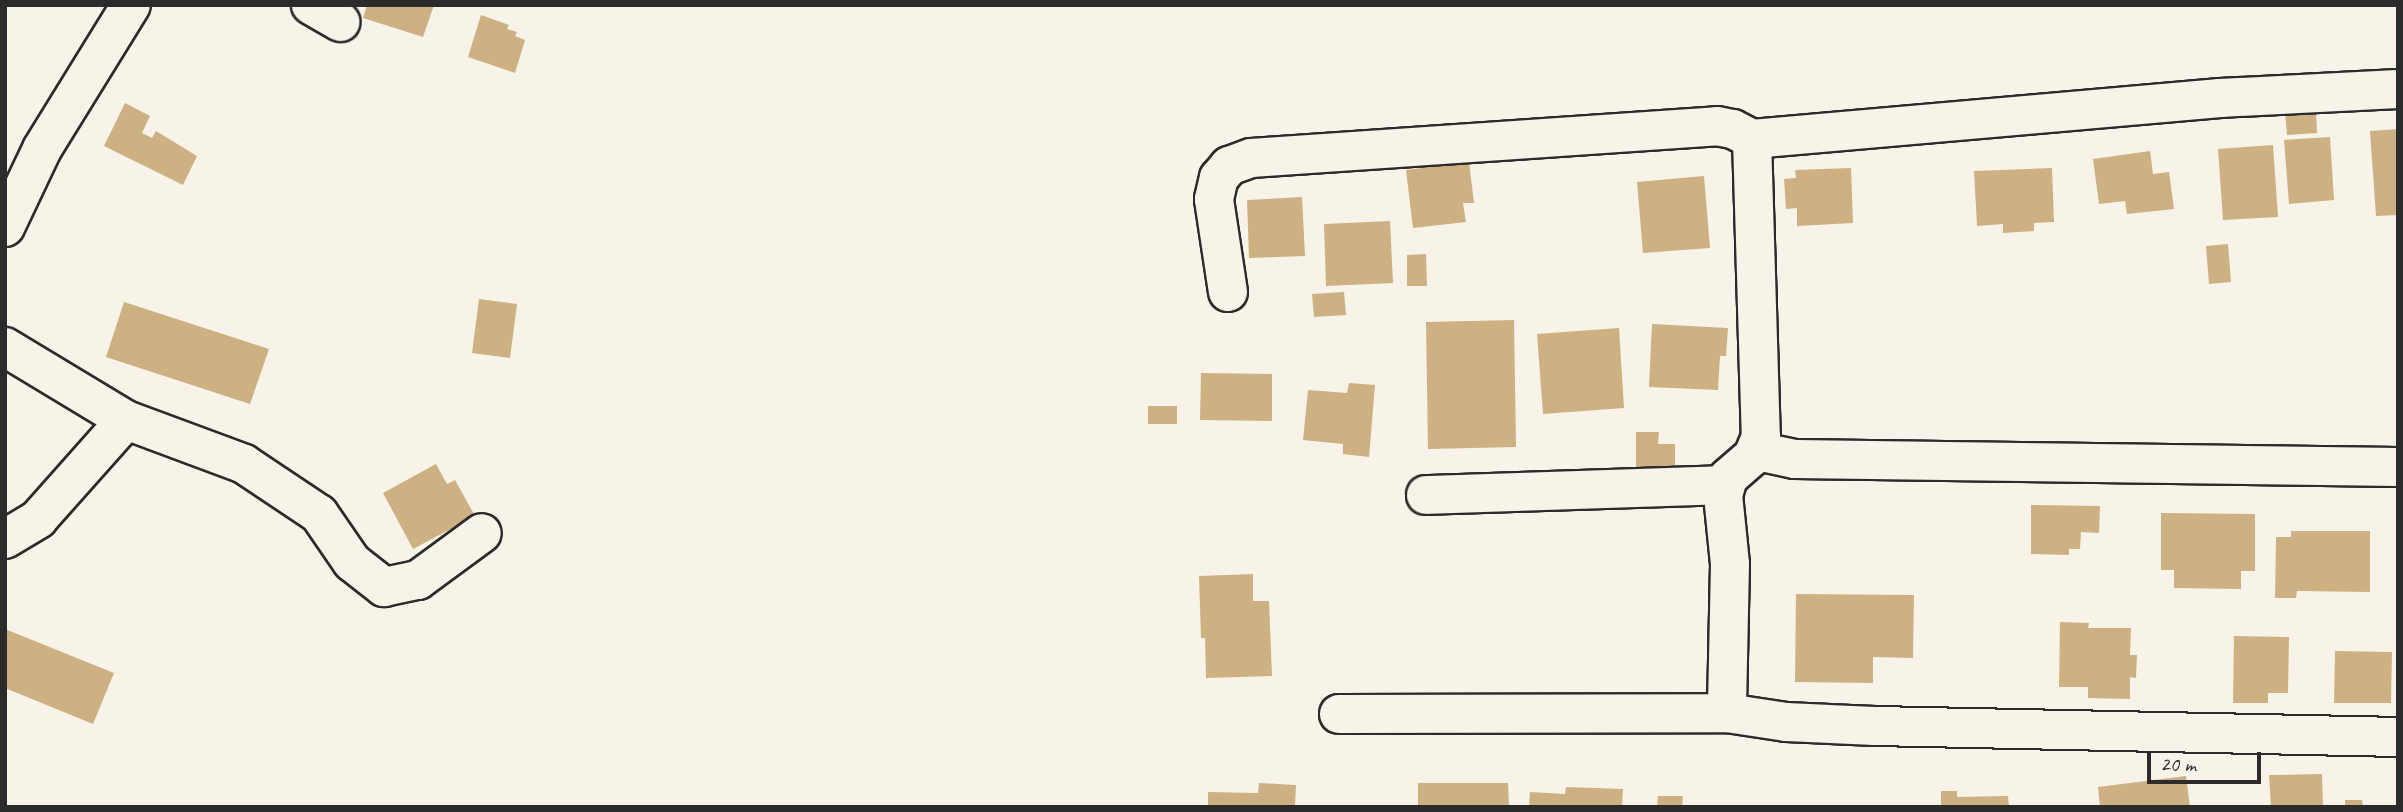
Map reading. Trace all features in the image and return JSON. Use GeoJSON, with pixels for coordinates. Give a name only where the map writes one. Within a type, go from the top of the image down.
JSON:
{"type":"FeatureCollection","features":[{"type":"Feature","properties":{"kind":"street"},"geometry":{"type":"LineString","coordinates":[[5,227],[42,149],[131,5]]}},
{"type":"Feature","properties":{"kind":"street"},"geometry":{"type":"LineString","coordinates":[[1228,292],[1214,199],[1219,178],[1229,166],[1251,158],[1717,126],[1733,129],[1752,139],[2220,99],[2398,89]]}},
{"type":"Feature","properties":{"kind":"street"},"geometry":{"type":"LineString","coordinates":[[1426,495],[1724,485],[1757,451],[1761,437],[1752,139]]}},
{"type":"Feature","properties":{"kind":"street"},"geometry":{"type":"LineString","coordinates":[[5,347],[125,420],[244,464],[319,514],[352,562],[384,587],[418,580],[482,533]]}},
{"type":"Feature","properties":{"kind":"street"},"geometry":{"type":"LineString","coordinates":[[5,539],[38,519],[125,420]]}},
{"type":"Feature","properties":{"kind":"street"},"geometry":{"type":"LineString","coordinates":[[1757,451],[1795,459],[2398,467]]}},
{"type":"Feature","properties":{"kind":"street"},"geometry":{"type":"LineString","coordinates":[[1724,485],[1731,636],[1727,713]]}},
{"type":"Feature","properties":{"kind":"street"},"geometry":{"type":"LineString","coordinates":[[1339,714],[1727,713],[1786,722],[1875,726],[2398,737]]}},
{"type":"Feature","properties":{"kind":"building"},"geometry":{"type":"Polygon","coordinates":[[[367,5],[434,5],[423,37],[363,18],[367,5]]]}},
{"type":"Feature","properties":{"kind":"building"},"geometry":{"type":"Polygon","coordinates":[[[481,15],[509,25],[507,29],[517,32],[515,36],[525,40],[515,73],[468,57],[481,15]]]}},
{"type":"Feature","properties":{"kind":"building"},"geometry":{"type":"Polygon","coordinates":[[[125,103],[150,116],[142,133],[152,138],[156,131],[197,156],[183,185],[104,146],[125,103]]]}},
{"type":"Feature","properties":{"kind":"building"},"geometry":{"type":"Polygon","coordinates":[[[2316,110],[2317,133],[2287,135],[2285,112],[2316,110]]]}},
{"type":"Feature","properties":{"kind":"building"},"geometry":{"type":"Polygon","coordinates":[[[2398,129],[2398,215],[2376,216],[2370,131],[2398,129]]]}},
{"type":"Feature","properties":{"kind":"building"},"geometry":{"type":"Polygon","coordinates":[[[2330,137],[2334,200],[2289,204],[2284,140],[2330,137]]]}},
{"type":"Feature","properties":{"kind":"building"},"geometry":{"type":"Polygon","coordinates":[[[2273,145],[2278,217],[2223,220],[2218,149],[2273,145]]]}},
{"type":"Feature","properties":{"kind":"building"},"geometry":{"type":"Polygon","coordinates":[[[2150,151],[2153,174],[2169,172],[2174,209],[2127,214],[2125,201],[2099,204],[2093,159],[2150,151]]]}},
{"type":"Feature","properties":{"kind":"building"},"geometry":{"type":"Polygon","coordinates":[[[1469,162],[1474,203],[1463,203],[1466,222],[1413,228],[1406,170],[1469,162]]]}},
{"type":"Feature","properties":{"kind":"building"},"geometry":{"type":"Polygon","coordinates":[[[1851,168],[1853,223],[1797,226],[1797,208],[1786,209],[1784,179],[1796,178],[1795,170],[1851,168]]]}},
{"type":"Feature","properties":{"kind":"building"},"geometry":{"type":"Polygon","coordinates":[[[2052,168],[2054,222],[2034,223],[2034,231],[2003,233],[2003,224],[1977,226],[1974,171],[2052,168]]]}},
{"type":"Feature","properties":{"kind":"building"},"geometry":{"type":"Polygon","coordinates":[[[1704,176],[1710,248],[1643,253],[1637,182],[1704,176]]]}},
{"type":"Feature","properties":{"kind":"building"},"geometry":{"type":"Polygon","coordinates":[[[1302,197],[1305,256],[1249,258],[1247,200],[1302,197]]]}},
{"type":"Feature","properties":{"kind":"building"},"geometry":{"type":"Polygon","coordinates":[[[1390,221],[1393,283],[1326,286],[1324,224],[1390,221]]]}},
{"type":"Feature","properties":{"kind":"building"},"geometry":{"type":"Polygon","coordinates":[[[2228,244],[2231,282],[2209,284],[2206,246],[2228,244]]]}},
{"type":"Feature","properties":{"kind":"building"},"geometry":{"type":"Polygon","coordinates":[[[1426,254],[1427,286],[1407,286],[1407,255],[1426,254]]]}},
{"type":"Feature","properties":{"kind":"building"},"geometry":{"type":"Polygon","coordinates":[[[1344,292],[1346,315],[1314,317],[1312,294],[1344,292]]]}},
{"type":"Feature","properties":{"kind":"building"},"geometry":{"type":"Polygon","coordinates":[[[479,299],[517,304],[510,358],[472,353],[479,299]]]}},
{"type":"Feature","properties":{"kind":"building"},"geometry":{"type":"Polygon","coordinates":[[[124,302],[269,349],[250,404],[106,357],[124,302]]]}},
{"type":"Feature","properties":{"kind":"building"},"geometry":{"type":"Polygon","coordinates":[[[1514,320],[1516,447],[1428,449],[1426,322],[1514,320]]]}},
{"type":"Feature","properties":{"kind":"building"},"geometry":{"type":"Polygon","coordinates":[[[1652,324],[1728,328],[1726,356],[1720,356],[1718,390],[1649,387],[1652,324]]]}},
{"type":"Feature","properties":{"kind":"building"},"geometry":{"type":"Polygon","coordinates":[[[1619,328],[1624,408],[1543,414],[1537,334],[1619,328]]]}},
{"type":"Feature","properties":{"kind":"building"},"geometry":{"type":"Polygon","coordinates":[[[1201,373],[1272,374],[1272,421],[1200,420],[1201,373]]]}},
{"type":"Feature","properties":{"kind":"building"},"geometry":{"type":"Polygon","coordinates":[[[1349,383],[1375,385],[1369,457],[1343,454],[1343,444],[1303,440],[1308,390],[1347,393],[1349,383]]]}},
{"type":"Feature","properties":{"kind":"building"},"geometry":{"type":"Polygon","coordinates":[[[1148,406],[1177,406],[1177,424],[1148,424],[1148,406]]]}},
{"type":"Feature","properties":{"kind":"building"},"geometry":{"type":"Polygon","coordinates":[[[1636,432],[1659,432],[1658,444],[1675,444],[1675,478],[1636,477],[1636,432]]]}},
{"type":"Feature","properties":{"kind":"building"},"geometry":{"type":"Polygon","coordinates":[[[436,464],[447,484],[455,480],[475,516],[413,549],[383,493],[436,464]]]}},
{"type":"Feature","properties":{"kind":"building"},"geometry":{"type":"Polygon","coordinates":[[[2031,505],[2100,506],[2099,533],[2081,532],[2080,549],[2069,549],[2069,555],[2031,554],[2031,505]]]}},
{"type":"Feature","properties":{"kind":"building"},"geometry":{"type":"Polygon","coordinates":[[[2161,513],[2255,514],[2255,571],[2241,571],[2241,589],[2174,588],[2174,570],[2161,570],[2161,513]]]}},
{"type":"Feature","properties":{"kind":"building"},"geometry":{"type":"Polygon","coordinates":[[[2291,531],[2370,531],[2370,592],[2297,591],[2296,598],[2275,598],[2276,537],[2291,537],[2291,531]]]}},
{"type":"Feature","properties":{"kind":"building"},"geometry":{"type":"Polygon","coordinates":[[[1253,574],[1253,601],[1269,601],[1272,676],[1206,678],[1205,638],[1201,638],[1199,576],[1253,574]]]}},
{"type":"Feature","properties":{"kind":"building"},"geometry":{"type":"Polygon","coordinates":[[[1796,594],[1914,595],[1913,658],[1873,657],[1873,683],[1795,682],[1796,594]]]}},
{"type":"Feature","properties":{"kind":"building"},"geometry":{"type":"Polygon","coordinates":[[[2060,622],[2089,623],[2088,628],[2131,628],[2130,655],[2137,655],[2136,678],[2130,677],[2130,699],[2088,698],[2088,687],[2059,687],[2060,622]]]}},
{"type":"Feature","properties":{"kind":"building"},"geometry":{"type":"Polygon","coordinates":[[[5,629],[114,673],[93,724],[5,688],[5,629]]]}},
{"type":"Feature","properties":{"kind":"building"},"geometry":{"type":"Polygon","coordinates":[[[2234,636],[2289,637],[2288,693],[2268,693],[2268,703],[2233,703],[2234,636]]]}},
{"type":"Feature","properties":{"kind":"building"},"geometry":{"type":"Polygon","coordinates":[[[2335,651],[2392,652],[2391,703],[2334,703],[2335,651]]]}},
{"type":"Feature","properties":{"kind":"building"},"geometry":{"type":"Polygon","coordinates":[[[2322,774],[2323,807],[2271,807],[2269,775],[2322,774]]]}},
{"type":"Feature","properties":{"kind":"building"},"geometry":{"type":"Polygon","coordinates":[[[2186,776],[2190,807],[2100,807],[2098,787],[2186,776]]]}},
{"type":"Feature","properties":{"kind":"building"},"geometry":{"type":"Polygon","coordinates":[[[1259,783],[1296,785],[1295,807],[1208,807],[1208,792],[1258,793],[1259,783]]]}},
{"type":"Feature","properties":{"kind":"building"},"geometry":{"type":"Polygon","coordinates":[[[1418,783],[1508,783],[1509,807],[1418,807],[1418,783]]]}},
{"type":"Feature","properties":{"kind":"building"},"geometry":{"type":"Polygon","coordinates":[[[1566,787],[1623,789],[1622,807],[1529,807],[1530,792],[1565,794],[1566,787]]]}},
{"type":"Feature","properties":{"kind":"building"},"geometry":{"type":"Polygon","coordinates":[[[1941,791],[1957,791],[1957,797],[2008,796],[2009,807],[1941,807],[1941,791]]]}},
{"type":"Feature","properties":{"kind":"building"},"geometry":{"type":"Polygon","coordinates":[[[1658,796],[1683,796],[1682,807],[1657,807],[1658,796]]]}},
{"type":"Feature","properties":{"kind":"building"},"geometry":{"type":"Polygon","coordinates":[[[2345,800],[2362,800],[2363,807],[2345,807],[2345,800]]]}}]}
